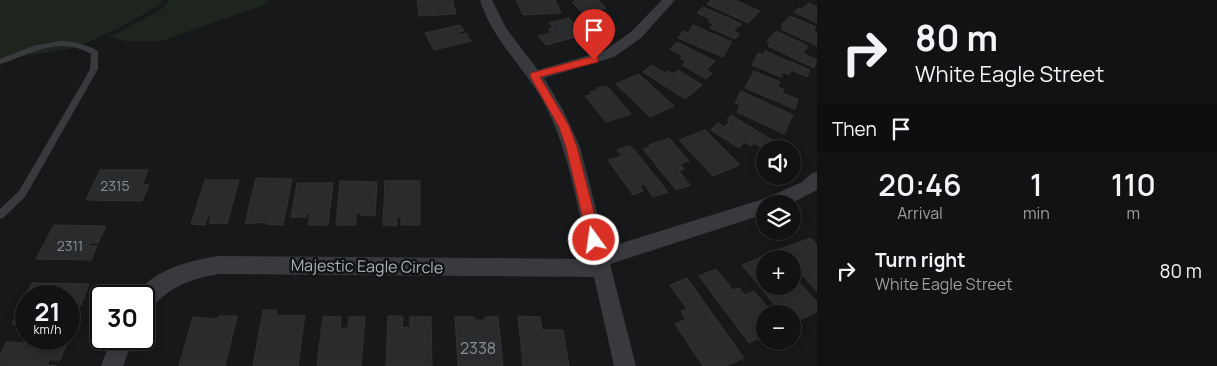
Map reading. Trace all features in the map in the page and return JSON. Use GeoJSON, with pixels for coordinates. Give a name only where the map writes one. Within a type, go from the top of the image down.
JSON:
{"type":"FeatureCollection","features":[{"type":"Feature","properties":{"kind":"street"},"geometry":{"type":"LineString","coordinates":[[486,0],[493,20],[534,76],[560,118],[572,147],[625,366]]}},
{"type":"Feature","properties":{"kind":"street"},"geometry":{"type":"LineString","coordinates":[[534,76],[594,60],[609,54],[625,44],[670,0]]}},
{"type":"Feature","properties":{"kind":"street"},"geometry":{"type":"LineString","coordinates":[[791,195],[808,187],[817,179]]}},
{"type":"Feature","properties":{"kind":"street","name":"Majestic Eagle Circle"},"geometry":{"type":"LineString","coordinates":[[155,291],[184,272],[199,267],[219,265],[600,264],[756,209]]}},
{"type":"Feature","properties":{"kind":"street"},"geometry":{"type":"LineString","coordinates":[[112,366],[118,350]]}},
{"type":"Feature","properties":{"kind":"lane"},"geometry":{"type":"LineString","coordinates":[[0,62],[48,44],[64,43],[80,44],[86,47],[94,53],[96,60],[88,80],[22,194],[0,215]]}},
{"type":"Feature","properties":{"kind":"shaded area"},"geometry":{"type":"Polygon","coordinates":[[[0,0],[163,0],[158,6],[118,29],[74,48],[19,57],[0,65],[0,0]]]}},
{"type":"Feature","properties":{"kind":"shaded area"},"geometry":{"type":"Polygon","coordinates":[[[169,0],[269,0],[264,5],[161,41],[125,41],[109,37],[163,8],[169,0]]]}},
{"type":"Feature","properties":{"kind":"building"},"geometry":{"type":"Polygon","coordinates":[[[417,0],[453,0],[454,7],[449,8],[455,8],[456,14],[419,16],[417,0]]]}},
{"type":"Feature","properties":{"kind":"building"},"geometry":{"type":"Polygon","coordinates":[[[516,0],[555,0],[561,13],[523,15],[516,0]]]}},
{"type":"Feature","properties":{"kind":"building"},"geometry":{"type":"Polygon","coordinates":[[[577,0],[598,0],[606,8],[599,10],[602,13],[598,14],[606,22],[595,25],[572,2],[577,0]]]}},
{"type":"Feature","properties":{"kind":"building"},"geometry":{"type":"Polygon","coordinates":[[[711,0],[735,0],[760,11],[748,23],[707,4],[711,0]]]}},
{"type":"Feature","properties":{"kind":"building"},"geometry":{"type":"Polygon","coordinates":[[[809,3],[817,7],[817,23],[794,12],[799,8],[802,9],[809,3]]]}},
{"type":"Feature","properties":{"kind":"building"},"geometry":{"type":"Polygon","coordinates":[[[703,7],[742,24],[733,31],[739,34],[735,39],[710,28],[713,24],[708,22],[710,19],[697,13],[703,7]]]}},
{"type":"Feature","properties":{"kind":"building"},"geometry":{"type":"Polygon","coordinates":[[[790,16],[816,27],[813,31],[817,33],[817,46],[781,29],[784,26],[781,25],[790,16]]]}},
{"type":"Feature","properties":{"kind":"building"},"geometry":{"type":"Polygon","coordinates":[[[569,18],[575,24],[570,25],[580,36],[546,45],[538,36],[551,33],[548,29],[553,28],[549,23],[569,18]]]}},
{"type":"Feature","properties":{"kind":"building"},"geometry":{"type":"Polygon","coordinates":[[[460,25],[464,31],[458,32],[460,35],[466,33],[471,41],[434,50],[425,33],[460,25]]]}},
{"type":"Feature","properties":{"kind":"building"},"geometry":{"type":"Polygon","coordinates":[[[693,25],[732,42],[723,57],[678,38],[683,31],[688,33],[693,25]]]}},
{"type":"Feature","properties":{"kind":"building"},"geometry":{"type":"Polygon","coordinates":[[[776,31],[808,46],[803,53],[817,60],[814,68],[768,46],[770,43],[767,41],[776,31]]]}},
{"type":"Feature","properties":{"kind":"building"},"geometry":{"type":"Polygon","coordinates":[[[677,42],[715,61],[706,70],[712,73],[706,79],[682,65],[686,61],[680,58],[683,56],[670,49],[677,42]]]}},
{"type":"Feature","properties":{"kind":"building"},"geometry":{"type":"Polygon","coordinates":[[[765,51],[810,70],[807,77],[791,70],[789,75],[783,72],[781,77],[752,65],[758,53],[763,55],[765,51]]]}},
{"type":"Feature","properties":{"kind":"building"},"geometry":{"type":"Polygon","coordinates":[[[652,65],[665,73],[668,71],[673,74],[678,70],[702,85],[685,99],[643,72],[652,65]]]}},
{"type":"Feature","properties":{"kind":"building"},"geometry":{"type":"Polygon","coordinates":[[[754,71],[780,82],[778,87],[784,90],[782,93],[798,99],[795,109],[745,88],[754,71]]]}},
{"type":"Feature","properties":{"kind":"building"},"geometry":{"type":"Polygon","coordinates":[[[639,74],[674,106],[650,117],[616,84],[639,74]]]}},
{"type":"Feature","properties":{"kind":"building"},"geometry":{"type":"Polygon","coordinates":[[[607,86],[631,114],[606,122],[585,96],[592,94],[590,92],[598,90],[597,88],[607,86]]]}},
{"type":"Feature","properties":{"kind":"building"},"geometry":{"type":"Polygon","coordinates":[[[741,91],[793,115],[784,134],[737,112],[740,105],[735,103],[741,91]]]}},
{"type":"Feature","properties":{"kind":"building"},"geometry":{"type":"Polygon","coordinates":[[[731,115],[772,140],[756,140],[756,144],[754,143],[751,146],[745,142],[739,148],[711,130],[718,123],[724,127],[729,122],[727,120],[731,115]]]}},
{"type":"Feature","properties":{"kind":"building"},"geometry":{"type":"Polygon","coordinates":[[[705,130],[740,165],[713,176],[679,140],[705,130]]]}},
{"type":"Feature","properties":{"kind":"building"},"geometry":{"type":"Polygon","coordinates":[[[669,138],[689,161],[680,164],[684,169],[679,171],[690,185],[676,190],[643,149],[669,138]]]}},
{"type":"Feature","properties":{"kind":"building"},"geometry":{"type":"Polygon","coordinates":[[[630,146],[668,192],[653,197],[644,184],[640,186],[643,191],[633,195],[608,160],[622,156],[617,150],[630,146]]]}},
{"type":"Feature","properties":{"kind":"building"},"geometry":{"type":"Polygon","coordinates":[[[100,170],[148,170],[142,185],[149,185],[142,201],[86,200],[100,170]]]}},
{"type":"Feature","properties":{"kind":"building"},"geometry":{"type":"Polygon","coordinates":[[[256,178],[292,179],[283,225],[266,224],[267,222],[245,224],[256,178]]]}},
{"type":"Feature","properties":{"kind":"building"},"geometry":{"type":"Polygon","coordinates":[[[205,180],[239,180],[227,224],[209,223],[211,215],[208,215],[205,225],[191,224],[205,180]]]}},
{"type":"Feature","properties":{"kind":"building"},"geometry":{"type":"Polygon","coordinates":[[[340,181],[377,182],[375,216],[356,213],[356,225],[336,225],[340,181]]]}},
{"type":"Feature","properties":{"kind":"building"},"geometry":{"type":"Polygon","coordinates":[[[385,181],[420,181],[420,225],[401,225],[401,217],[397,217],[397,226],[383,225],[385,181]]]}},
{"type":"Feature","properties":{"kind":"building"},"geometry":{"type":"Polygon","coordinates":[[[297,183],[333,183],[328,225],[308,225],[310,213],[307,213],[306,217],[291,217],[297,183]]]}},
{"type":"Feature","properties":{"kind":"building"},"geometry":{"type":"Polygon","coordinates":[[[54,225],[106,226],[98,243],[89,243],[88,246],[97,246],[91,260],[36,259],[54,225]]]}},
{"type":"Feature","properties":{"kind":"building"},"geometry":{"type":"Polygon","coordinates":[[[811,238],[817,245],[817,292],[801,273],[801,250],[780,249],[811,238]]]}},
{"type":"Feature","properties":{"kind":"building"},"geometry":{"type":"Polygon","coordinates":[[[756,259],[756,282],[742,265],[756,259]]]}},
{"type":"Feature","properties":{"kind":"building"},"geometry":{"type":"Polygon","coordinates":[[[716,269],[733,290],[739,288],[745,295],[754,291],[766,305],[756,305],[756,340],[749,343],[699,276],[716,269]]]}},
{"type":"Feature","properties":{"kind":"building"},"geometry":{"type":"Polygon","coordinates":[[[687,278],[744,358],[726,366],[703,366],[675,324],[686,319],[681,311],[687,309],[670,285],[687,278]]]}},
{"type":"Feature","properties":{"kind":"building"},"geometry":{"type":"Polygon","coordinates":[[[32,283],[89,284],[81,305],[80,285],[31,285],[32,283]]]}},
{"type":"Feature","properties":{"kind":"building"},"geometry":{"type":"Polygon","coordinates":[[[801,284],[817,302],[817,312],[801,319],[801,305],[775,305],[766,295],[801,295],[801,284]]]}},
{"type":"Feature","properties":{"kind":"building"},"geometry":{"type":"Polygon","coordinates":[[[263,310],[277,310],[276,316],[305,315],[298,366],[253,366],[263,310]]]}},
{"type":"Feature","properties":{"kind":"building"},"geometry":{"type":"Polygon","coordinates":[[[219,316],[237,316],[225,366],[179,366],[193,317],[218,319],[219,316]]]}},
{"type":"Feature","properties":{"kind":"building"},"geometry":{"type":"Polygon","coordinates":[[[323,316],[341,317],[340,328],[348,328],[349,317],[365,317],[361,366],[317,366],[323,316]]]}},
{"type":"Feature","properties":{"kind":"building"},"geometry":{"type":"Polygon","coordinates":[[[388,316],[403,316],[402,327],[410,328],[410,317],[431,317],[432,366],[386,366],[388,316]]]}},
{"type":"Feature","properties":{"kind":"building"},"geometry":{"type":"Polygon","coordinates":[[[518,316],[540,317],[542,330],[563,330],[569,366],[523,366],[518,316]]]}},
{"type":"Feature","properties":{"kind":"building"},"geometry":{"type":"Polygon","coordinates":[[[455,317],[474,317],[475,320],[485,320],[485,317],[498,317],[503,366],[458,366],[455,317]]]}},
{"type":"Feature","properties":{"kind":"building"},"geometry":{"type":"Polygon","coordinates":[[[6,342],[15,342],[15,350],[64,350],[60,360],[49,360],[47,365],[57,366],[0,366],[0,355],[6,342]]]}},
{"type":"Feature","properties":{"kind":"route"},"geometry":{"type":"LineString","coordinates":[[594,60],[534,76],[547,94],[564,126],[572,147],[594,240]]}}]}
